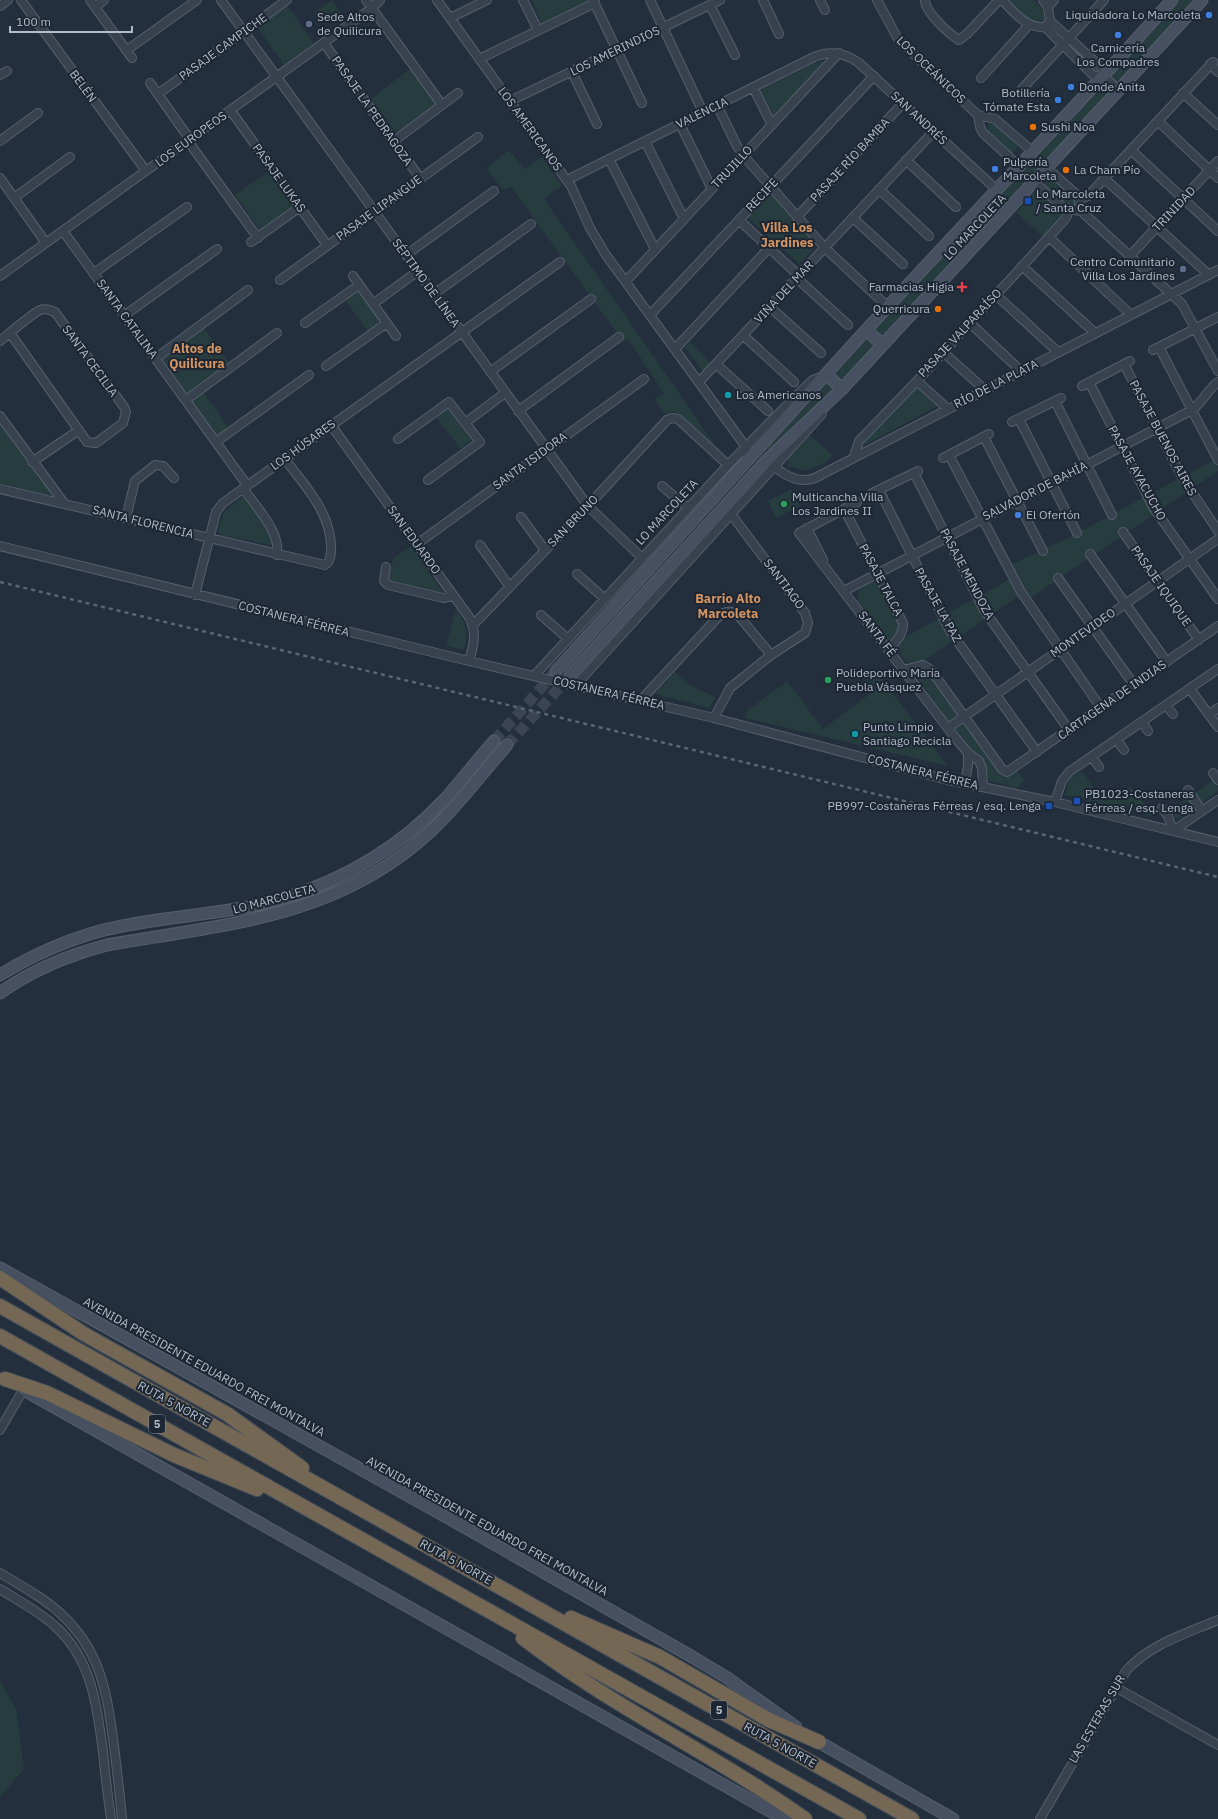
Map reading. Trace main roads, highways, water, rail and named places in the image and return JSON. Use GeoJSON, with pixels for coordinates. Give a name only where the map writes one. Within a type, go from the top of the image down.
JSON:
{"type":"FeatureCollection","features":[{"type":"Feature","properties":{"kind":"highway"},"geometry":{"type":"LineString","coordinates":[[0,1278],[84,1334],[205,1401],[236,1420],[279,1450],[336,1495]]}},
{"type":"Feature","properties":{"kind":"highway","name":"RUTA 5 NORTE"},"geometry":{"type":"LineString","coordinates":[[0,1306],[912,1819]]}},
{"type":"Feature","properties":{"kind":"highway","name":"5"},"geometry":{"type":"LineString","coordinates":[[0,1336],[859,1819]]}},
{"type":"Feature","properties":{"kind":"highway"},"geometry":{"type":"LineString","coordinates":[[2,1381],[47,1393],[174,1455],[313,1512]]}},
{"type":"Feature","properties":{"kind":"highway"},"geometry":{"type":"LineString","coordinates":[[526,1601],[660,1657],[769,1720],[819,1742]]}},
{"type":"Feature","properties":{"kind":"highway"},"geometry":{"type":"LineString","coordinates":[[484,1608],[578,1678],[739,1775],[805,1819]]}},
{"type":"Feature","properties":{"kind":"main road","name":"LO MARCOLETA"},"geometry":{"type":"LineString","coordinates":[[556,671],[827,375],[866,330],[1172,0]]}},
{"type":"Feature","properties":{"kind":"main road","name":"LO MARCOLETA"},"geometry":{"type":"LineString","coordinates":[[570,676],[767,460],[842,389],[1202,0]]}},
{"type":"Feature","properties":{"kind":"main road"},"geometry":{"type":"LineString","coordinates":[[866,330],[883,345]]}},
{"type":"Feature","properties":{"kind":"main road"},"geometry":{"type":"LineString","coordinates":[[827,375],[842,389]]}},
{"type":"Feature","properties":{"kind":"main road","name":"LO MARCOLETA"},"geometry":{"type":"LineString","coordinates":[[0,975],[35,955],[68,941],[101,931],[263,904],[304,892],[348,872],[379,854],[414,828],[444,799],[494,741]]}},
{"type":"Feature","properties":{"kind":"main road","name":"LO MARCOLETA"},"geometry":{"type":"LineString","coordinates":[[0,993],[42,968],[74,955],[107,945],[230,924],[291,910],[330,896],[367,878],[400,856],[430,832],[457,803],[507,744]]}},
{"type":"Feature","properties":{"kind":"main road"},"geometry":{"type":"LineString","coordinates":[[157,936],[155,928],[158,921]]}},
{"type":"Feature","properties":{"kind":"main road"},"geometry":{"type":"LineString","coordinates":[[136,924],[138,931],[136,940]]}},
{"type":"Feature","properties":{"kind":"main road","name":"AVENIDA PRESIDENTE EDUARDO FREI MONTALVA"},"geometry":{"type":"LineString","coordinates":[[0,1268],[459,1524],[700,1661],[738,1685],[819,1742],[953,1819]]}},
{"type":"Feature","properties":{"kind":"main road"},"geometry":{"type":"LineString","coordinates":[[2,1381],[23,1390],[784,1819]]}},
{"type":"Feature","properties":{"kind":"tunnel"},"geometry":{"type":"LineString","coordinates":[[494,741],[556,671]]}},
{"type":"Feature","properties":{"kind":"tunnel"},"geometry":{"type":"LineString","coordinates":[[507,745],[570,676]]}},
{"type":"Feature","properties":{"kind":"railway"},"geometry":{"type":"LineString","coordinates":[[0,582],[1218,877]]}},
{"type":"Feature","properties":{"kind":"place","name":"Liquidadora Lo Marcoleta"},"geometry":{"type":"Point","coordinates":[1209,15]}},
{"type":"Feature","properties":{"kind":"place","name":"Sede Altos de Quilicura"},"geometry":{"type":"Point","coordinates":[309,24]}},
{"type":"Feature","properties":{"kind":"place","name":"Carnicería Los Compadres"},"geometry":{"type":"Point","coordinates":[1118,35]}},
{"type":"Feature","properties":{"kind":"place","name":"Donde Anita"},"geometry":{"type":"Point","coordinates":[1071,87]}},
{"type":"Feature","properties":{"kind":"place","name":"Botillería Tómate Esta"},"geometry":{"type":"Point","coordinates":[1058,100]}},
{"type":"Feature","properties":{"kind":"place","name":"Sushi Noa"},"geometry":{"type":"Point","coordinates":[1033,127]}},
{"type":"Feature","properties":{"kind":"place","name":"Pulpería Marcoleta"},"geometry":{"type":"Point","coordinates":[995,169]}},
{"type":"Feature","properties":{"kind":"place","name":"La Cham Pío"},"geometry":{"type":"Point","coordinates":[1066,170]}},
{"type":"Feature","properties":{"kind":"place","name":"Lo Marcoleta / Santa Cruz"},"geometry":{"type":"Point","coordinates":[1028,201]}},
{"type":"Feature","properties":{"kind":"place","name":"Centro Comunitario Villa Los Jardines"},"geometry":{"type":"Point","coordinates":[1183,269]}},
{"type":"Feature","properties":{"kind":"place","name":"Farmacias Higia"},"geometry":{"type":"Point","coordinates":[962,287]}},
{"type":"Feature","properties":{"kind":"place","name":"Querricura"},"geometry":{"type":"Point","coordinates":[938,309]}},
{"type":"Feature","properties":{"kind":"place","name":"Los Americanos"},"geometry":{"type":"Point","coordinates":[728,395]}},
{"type":"Feature","properties":{"kind":"place","name":"Multicancha Villa Los Jardines II"},"geometry":{"type":"Point","coordinates":[784,504]}},
{"type":"Feature","properties":{"kind":"place","name":"El Ofertón"},"geometry":{"type":"Point","coordinates":[1018,515]}},
{"type":"Feature","properties":{"kind":"place","name":"Polideportivo María Puebla Vásquez"},"geometry":{"type":"Point","coordinates":[828,680]}},
{"type":"Feature","properties":{"kind":"place","name":"Punto Limpio Santiago Recicla"},"geometry":{"type":"Point","coordinates":[855,734]}},
{"type":"Feature","properties":{"kind":"place","name":"PB1023-Costaneras Férreas / esq. Lenga"},"geometry":{"type":"Point","coordinates":[1077,801]}},
{"type":"Feature","properties":{"kind":"place","name":"PB997-Costaneras Férreas / esq. Lenga"},"geometry":{"type":"Point","coordinates":[1049,806]}},
{"type":"Feature","properties":{"kind":"district","name":"Villa Los Jardines"},"geometry":{"type":"Point","coordinates":[787,234]}},
{"type":"Feature","properties":{"kind":"district","name":"Altos de Quilicura"},"geometry":{"type":"Point","coordinates":[197,356]}},
{"type":"Feature","properties":{"kind":"district","name":"Barrio Alto Marcoleta"},"geometry":{"type":"Point","coordinates":[728,606]}}]}
